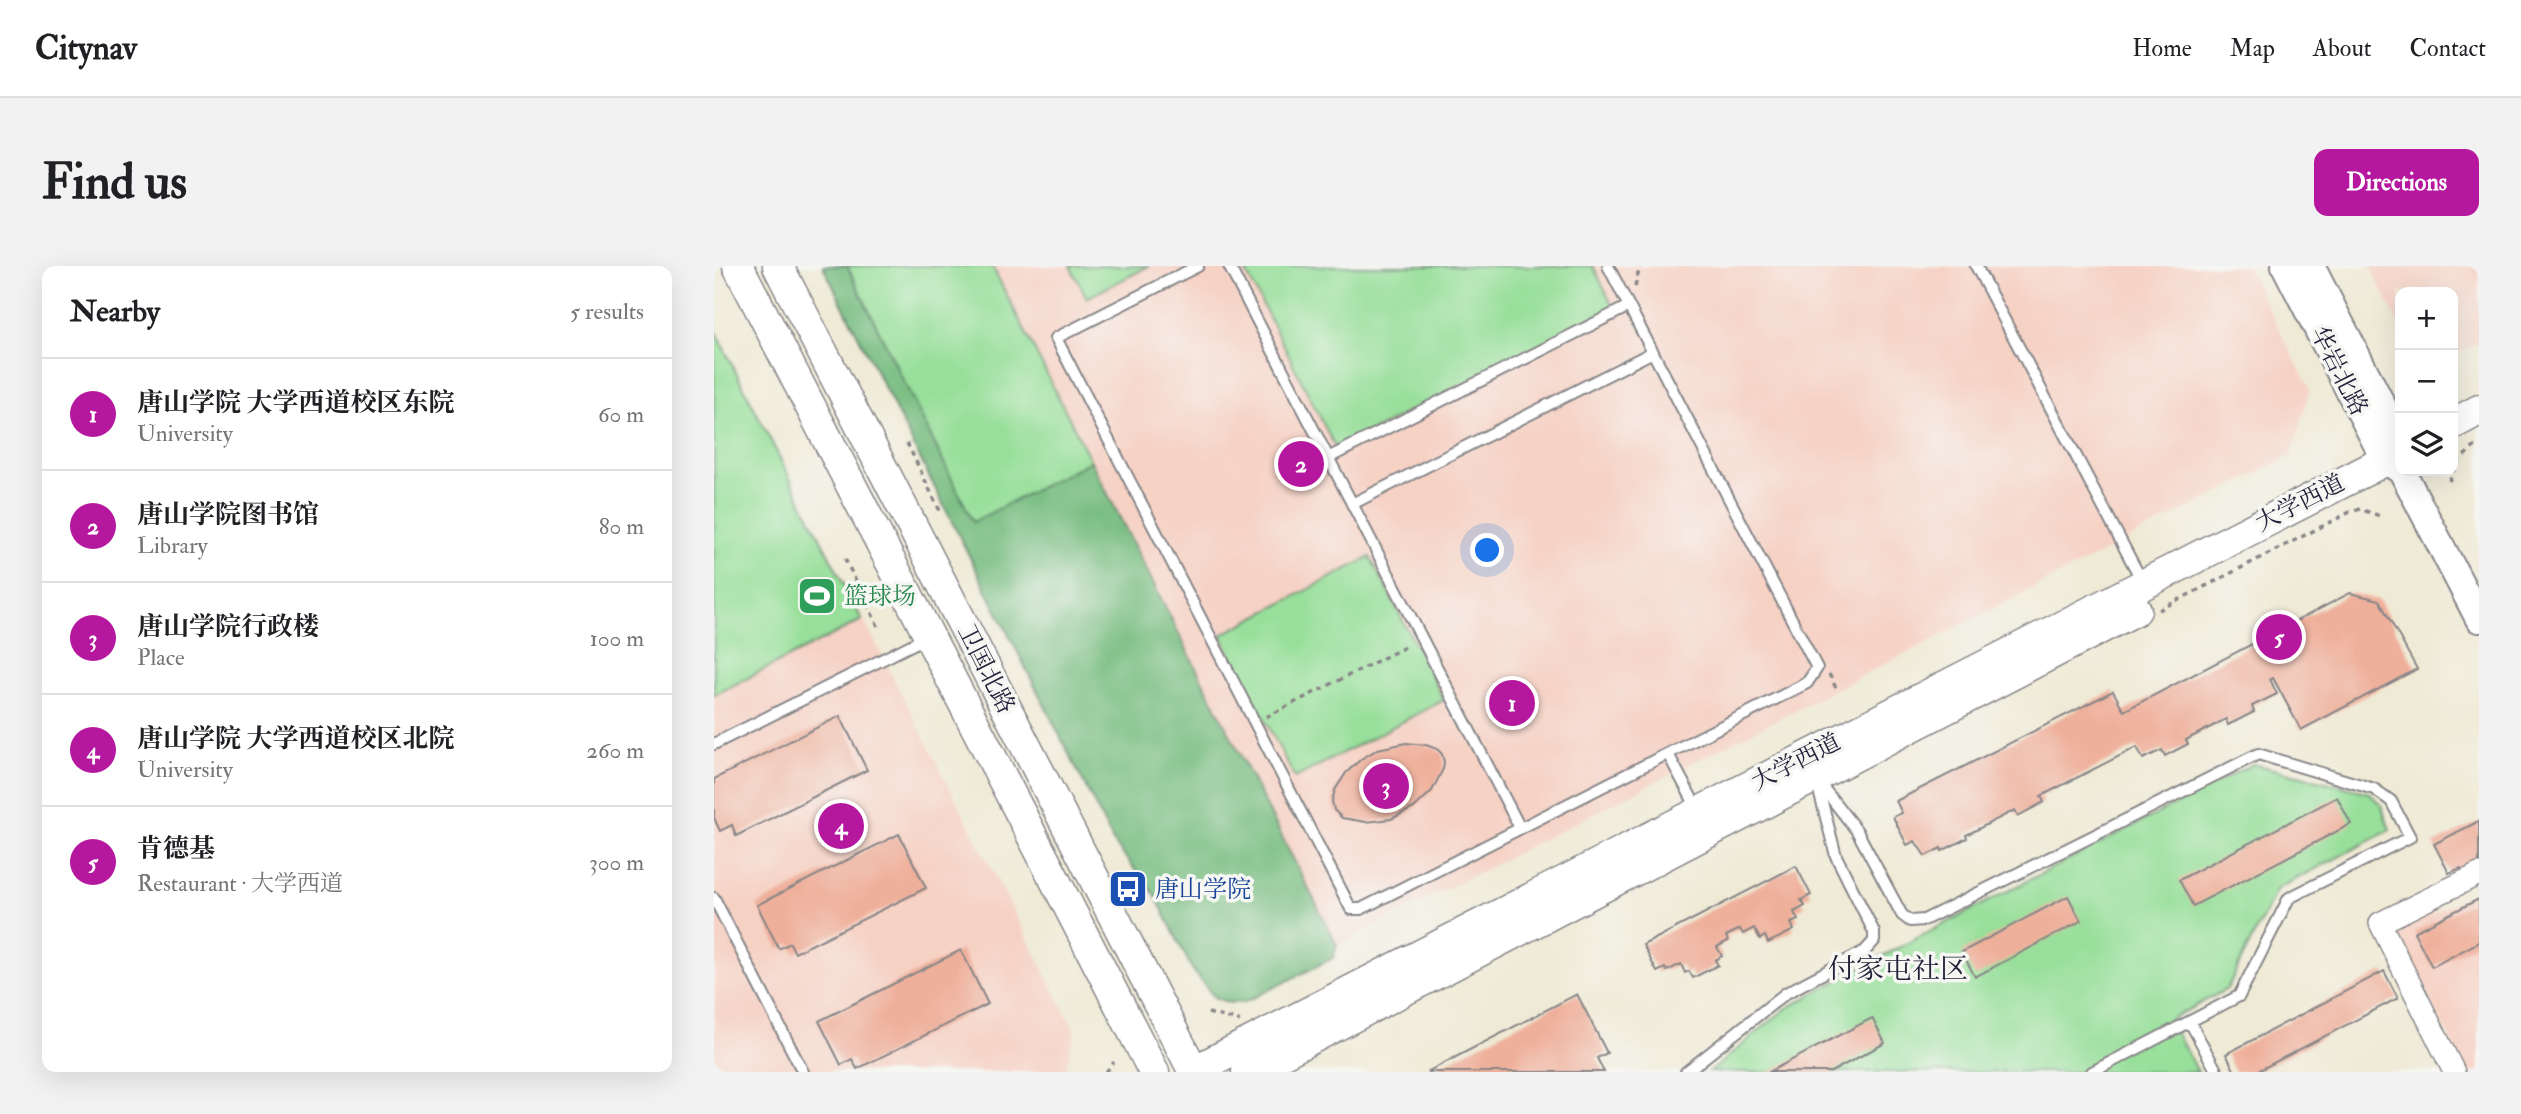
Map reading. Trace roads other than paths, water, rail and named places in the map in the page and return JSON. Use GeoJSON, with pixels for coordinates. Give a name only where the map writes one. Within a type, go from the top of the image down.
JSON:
{"type":"FeatureCollection","features":[{"type":"Feature","properties":{"kind":"main road","name":"卫国北路"},"geometry":{"type":"LineString","coordinates":[[738,266],[1154,1072]]}},
{"type":"Feature","properties":{"kind":"main road","name":"卫国北路"},"geometry":{"type":"LineString","coordinates":[[778,266],[1193,1072]]}},
{"type":"Feature","properties":{"kind":"main road"},"geometry":{"type":"LineString","coordinates":[[2458,422],[2479,411]]}},
{"type":"Feature","properties":{"kind":"main road"},"geometry":{"type":"LineString","coordinates":[[2458,442],[2479,432]]}},
{"type":"Feature","properties":{"kind":"main road","name":"大学西道"},"geometry":{"type":"LineString","coordinates":[[1193,1072],[2143,583],[2395,465]]}},
{"type":"Feature","properties":{"kind":"main road","name":"大学西道"},"geometry":{"type":"LineString","coordinates":[[1247,1072],[1815,777],[2395,465]]}},
{"type":"Feature","properties":{"kind":"street","name":"华岩北路"},"geometry":{"type":"LineString","coordinates":[[2285,266],[2395,456]]}},
{"type":"Feature","properties":{"kind":"street","name":"华岩北路"},"geometry":{"type":"LineString","coordinates":[[2311,266],[2395,454]]}},
{"type":"Feature","properties":{"kind":"street","name":"华岩北路"},"geometry":{"type":"LineString","coordinates":[[2406,476],[2479,619]]}},
{"type":"Feature","properties":{"kind":"street"},"geometry":{"type":"LineString","coordinates":[[2454,1072],[2380,923],[2479,874]]}},
{"type":"Feature","properties":{"kind":"lane"},"geometry":{"type":"LineString","coordinates":[[1198,266],[1056,338],[1351,909],[1361,909],[1807,683],[1817,668],[1608,266]]}},
{"type":"Feature","properties":{"kind":"lane"},"geometry":{"type":"LineString","coordinates":[[1229,266],[1520,828]]}},
{"type":"Feature","properties":{"kind":"lane"},"geometry":{"type":"LineString","coordinates":[[1976,266],[2143,583]]}},
{"type":"Feature","properties":{"kind":"lane"},"geometry":{"type":"LineString","coordinates":[[1328,457],[1629,306]]}},
{"type":"Feature","properties":{"kind":"lane"},"geometry":{"type":"LineString","coordinates":[[1352,504],[1653,352]]}},
{"type":"Feature","properties":{"kind":"lane"},"geometry":{"type":"LineString","coordinates":[[714,744],[928,636]]}},
{"type":"Feature","properties":{"kind":"lane"},"geometry":{"type":"LineString","coordinates":[[1668,754],[1700,812]]}},
{"type":"Feature","properties":{"kind":"lane"},"geometry":{"type":"LineString","coordinates":[[1815,777],[1857,831],[1902,915],[1910,921],[1924,920],[2258,754],[2374,789],[2391,801],[2410,837],[2289,898],[2239,996],[2092,1072]]}},
{"type":"Feature","properties":{"kind":"lane"},"geometry":{"type":"LineString","coordinates":[[1686,1072],[1786,993],[1865,951],[1874,941],[1874,932],[1836,856],[1815,777]]}},
{"type":"Feature","properties":{"kind":"lane"},"geometry":{"type":"LineString","coordinates":[[714,898],[803,1072]]}},
{"type":"Feature","properties":{"kind":"lane"},"geometry":{"type":"LineString","coordinates":[[2190,1022],[2217,1072]]}},
{"type":"Feature","properties":{"kind":"place","name":"唐山学院图书馆"},"geometry":{"type":"Point","coordinates":[1301,464]}},
{"type":"Feature","properties":{"kind":"place","name":"篮球场"},"geometry":{"type":"Point","coordinates":[817,596]}},
{"type":"Feature","properties":{"kind":"place","name":"肯德基"},"geometry":{"type":"Point","coordinates":[2279,637]}},
{"type":"Feature","properties":{"kind":"place","name":"唐山学院 大学西道校区东院"},"geometry":{"type":"Point","coordinates":[1512,703]}},
{"type":"Feature","properties":{"kind":"place","name":"唐山学院行政楼"},"geometry":{"type":"Point","coordinates":[1386,786]}},
{"type":"Feature","properties":{"kind":"place","name":"唐山学院 大学西道校区北院"},"geometry":{"type":"Point","coordinates":[841,826]}},
{"type":"Feature","properties":{"kind":"place","name":"唐山学院"},"geometry":{"type":"Point","coordinates":[1128,889]}},
{"type":"Feature","properties":{"kind":"district","name":"付家屯社区"},"geometry":{"type":"Point","coordinates":[1898,969]}}]}
